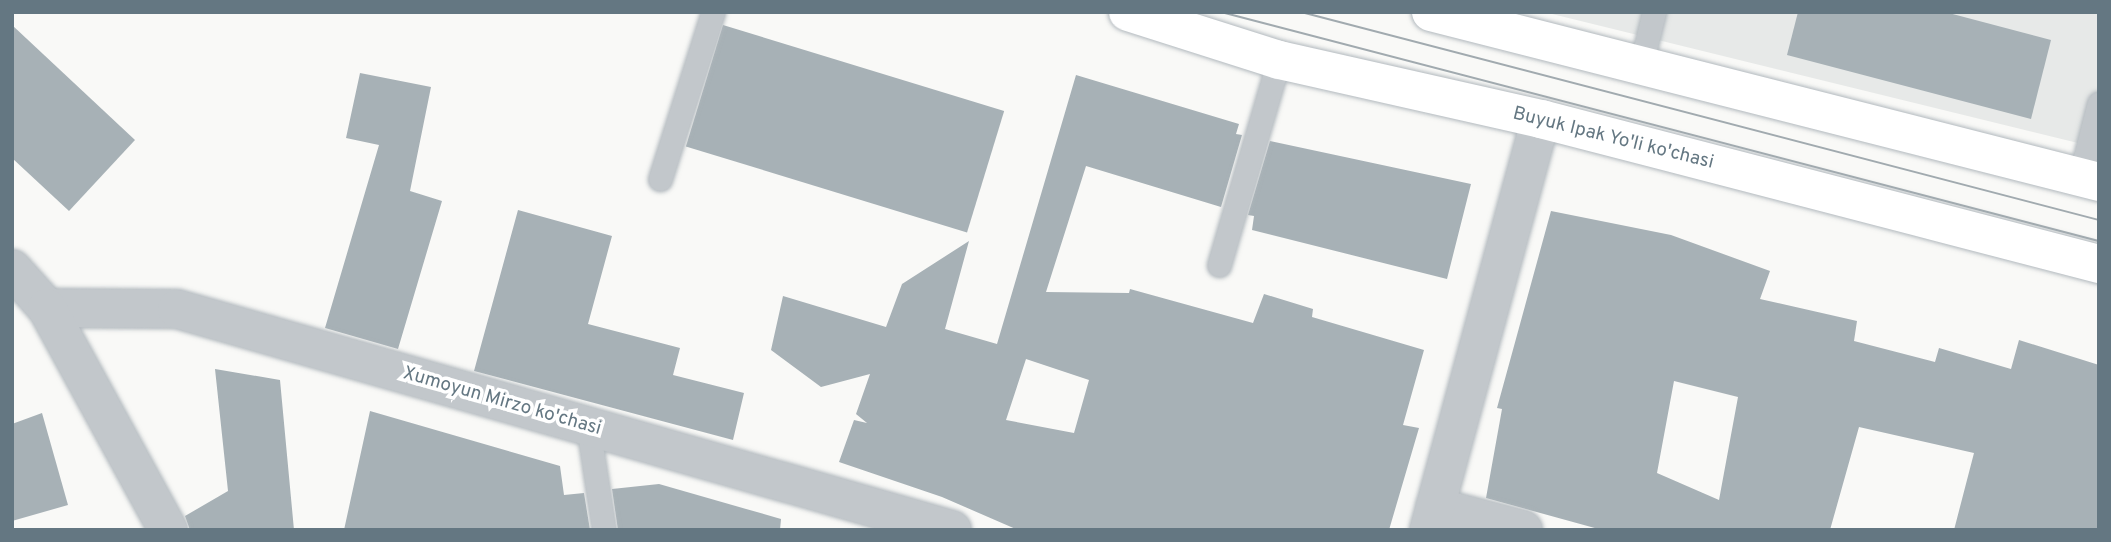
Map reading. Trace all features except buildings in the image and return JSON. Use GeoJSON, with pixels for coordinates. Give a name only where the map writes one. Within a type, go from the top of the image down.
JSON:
{"type":"FeatureCollection","features":[{"type":"Feature","properties":{"kind":"main road","name":"Buyuk Ipak Yo'li ko'chasi"},"geometry":{"type":"LineString","coordinates":[[1128,12],[1279,60],[1541,119],[2099,264]]}},
{"type":"Feature","properties":{"kind":"main road"},"geometry":{"type":"LineString","coordinates":[[1431,12],[2089,179]]}},
{"type":"Feature","properties":{"kind":"street"},"geometry":{"type":"LineString","coordinates":[[1523,530],[1432,519],[1541,119]]}},
{"type":"Feature","properties":{"kind":"street"},"geometry":{"type":"LineString","coordinates":[[12,269],[47,308],[168,530]]}},
{"type":"Feature","properties":{"kind":"street","name":"Xumoyun Mirzo ko'chasi"},"geometry":{"type":"LineString","coordinates":[[47,308],[177,309],[952,530]]}},
{"type":"Feature","properties":{"kind":"lane"},"geometry":{"type":"LineString","coordinates":[[660,178],[713,12]]}},
{"type":"Feature","properties":{"kind":"lane"},"geometry":{"type":"LineString","coordinates":[[1641,65],[1654,12]]}},
{"type":"Feature","properties":{"kind":"lane"},"geometry":{"type":"LineString","coordinates":[[1219,265],[1279,60]]}},
{"type":"Feature","properties":{"kind":"lane"},"geometry":{"type":"LineString","coordinates":[[2089,179],[2099,103]]}},
{"type":"Feature","properties":{"kind":"lane"},"geometry":{"type":"LineString","coordinates":[[588,426],[604,530]]}},
{"type":"Feature","properties":{"kind":"shaded area"},"geometry":{"type":"Polygon","coordinates":[[[1544,12],[2099,12],[2099,90],[2082,144],[1544,12]]]}},
{"type":"Feature","properties":{"kind":"tram line"},"geometry":{"type":"LineString","coordinates":[[1221,12],[2099,241]]}},
{"type":"Feature","properties":{"kind":"tram line"},"geometry":{"type":"LineString","coordinates":[[1301,12],[2099,220]]}}]}
